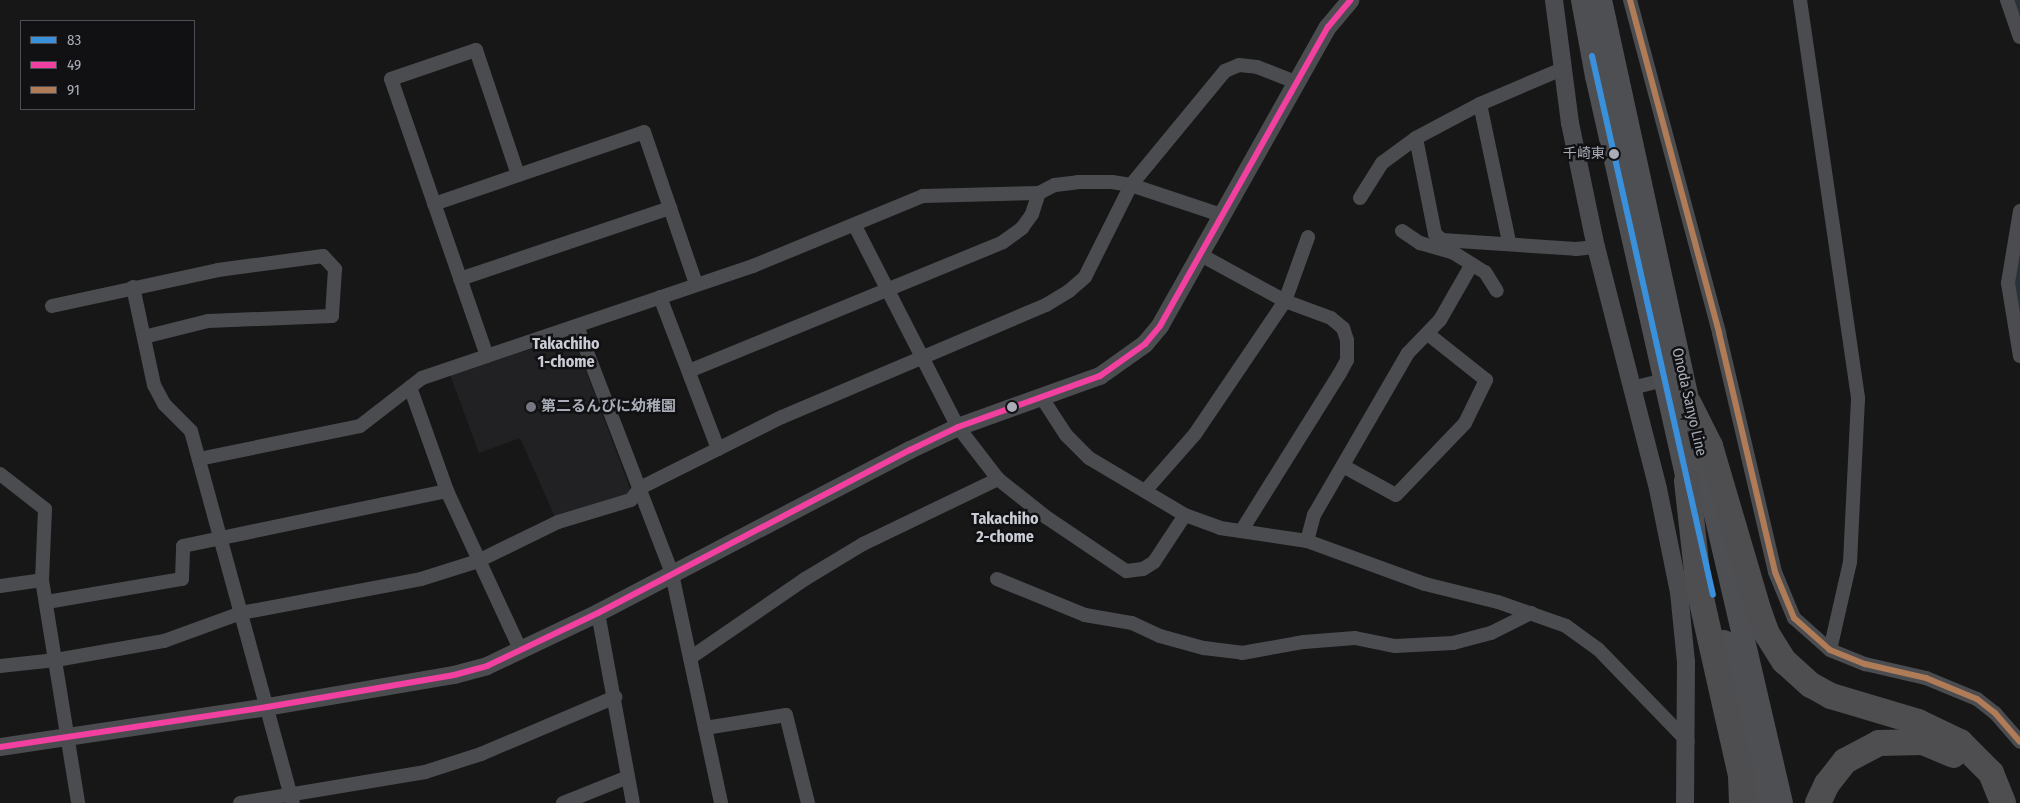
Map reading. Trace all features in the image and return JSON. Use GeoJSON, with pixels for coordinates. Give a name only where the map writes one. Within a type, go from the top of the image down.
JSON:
{"type":"FeatureCollection","features":[{"type":"Feature","properties":{"kind":"highway"},"geometry":{"type":"LineString","coordinates":[[1689,404],[1710,446],[1767,634],[1784,661],[1811,685],[1831,696],[1918,722],[1960,742],[1991,773],[2003,803]]}},
{"type":"Feature","properties":{"kind":"highway"},"geometry":{"type":"LineString","coordinates":[[1687,481],[1699,589],[1741,775],[1742,803]]}},
{"type":"Feature","properties":{"kind":"highway"},"geometry":{"type":"LineString","coordinates":[[1818,803],[1826,784],[1845,761],[1866,747],[1897,741],[1923,742],[1956,757],[1973,774],[1988,803]]}},
{"type":"Feature","properties":{"kind":"main road","name":"Onoda Sanyo Line"},"geometry":{"type":"LineString","coordinates":[[1582,0],[1664,380],[1763,803]]}},
{"type":"Feature","properties":{"kind":"main road","name":"Onoda Sanyo Line"},"geometry":{"type":"LineString","coordinates":[[1601,0],[1689,404],[1782,803]]}},
{"type":"Feature","properties":{"kind":"street"},"geometry":{"type":"LineString","coordinates":[[0,747],[68,739],[267,707],[454,675],[486,666],[598,613],[958,427],[1100,376],[1145,344],[1160,326],[1328,27],[1351,0]]}},
{"type":"Feature","properties":{"kind":"street"},"geometry":{"type":"LineString","coordinates":[[1554,0],[1562,70],[1596,247],[1658,489],[1679,592],[1686,662],[1688,742],[1684,803]]}},
{"type":"Feature","properties":{"kind":"street"},"geometry":{"type":"LineString","coordinates":[[1630,0],[1719,333],[1775,572],[1794,618],[1830,650],[1865,664],[1926,678],[1957,689],[1995,713],[2020,742]]}},
{"type":"Feature","properties":{"kind":"street"},"geometry":{"type":"LineString","coordinates":[[1800,0],[1858,400],[1850,562],[1830,650]]}},
{"type":"Feature","properties":{"kind":"street"},"geometry":{"type":"LineString","coordinates":[[2008,0],[2020,37]]}},
{"type":"Feature","properties":{"kind":"street"},"geometry":{"type":"LineString","coordinates":[[487,356],[391,79],[476,50],[518,175]]}},
{"type":"Feature","properties":{"kind":"street"},"geometry":{"type":"LineString","coordinates":[[0,666],[56,660],[164,641],[241,613],[421,579],[478,561],[558,522],[630,500],[640,488],[782,417],[1046,305],[1069,291],[1085,277],[1131,185],[1225,71],[1239,64],[1256,67],[1298,83]]}},
{"type":"Feature","properties":{"kind":"street"},"geometry":{"type":"LineString","coordinates":[[1360,198],[1382,163],[1416,138],[1480,104],[1562,70]]}},
{"type":"Feature","properties":{"kind":"street"},"geometry":{"type":"LineString","coordinates":[[1480,104],[1509,242]]}},
{"type":"Feature","properties":{"kind":"street"},"geometry":{"type":"LineString","coordinates":[[434,204],[644,132],[696,284]]}},
{"type":"Feature","properties":{"kind":"street"},"geometry":{"type":"LineString","coordinates":[[1416,138],[1435,234],[1442,240],[1509,242],[1576,249],[1596,247]]}},
{"type":"Feature","properties":{"kind":"street"},"geometry":{"type":"LineString","coordinates":[[200,459],[360,426],[422,378],[696,284],[855,226],[923,196],[1039,193],[1055,185],[1078,182],[1131,185],[1222,216]]}},
{"type":"Feature","properties":{"kind":"street"},"geometry":{"type":"LineString","coordinates":[[690,371],[887,292],[1003,242],[1022,228],[1032,214],[1039,193]]}},
{"type":"Feature","properties":{"kind":"street"},"geometry":{"type":"LineString","coordinates":[[460,279],[670,208]]}},
{"type":"Feature","properties":{"kind":"street"},"geometry":{"type":"LineString","coordinates":[[2020,211],[2008,283],[2020,356]]}},
{"type":"Feature","properties":{"kind":"street"},"geometry":{"type":"LineString","coordinates":[[855,226],[887,292],[958,427],[998,479],[1046,517],[1126,571],[1143,569],[1154,562],[1185,515]]}},
{"type":"Feature","properties":{"kind":"street"},"geometry":{"type":"LineString","coordinates":[[1402,231],[1420,243],[1454,253],[1485,272],[1497,290]]}},
{"type":"Feature","properties":{"kind":"street"},"geometry":{"type":"LineString","coordinates":[[1145,491],[1195,434],[1285,301],[1308,237]]}},
{"type":"Feature","properties":{"kind":"street"},"geometry":{"type":"LineString","coordinates":[[1201,255],[1285,301],[1331,318],[1343,328],[1347,340],[1346,360],[1242,530]]}},
{"type":"Feature","properties":{"kind":"street"},"geometry":{"type":"LineString","coordinates":[[52,306],[218,270],[323,256],[335,268],[332,316],[208,321],[144,337]]}},
{"type":"Feature","properties":{"kind":"street"},"geometry":{"type":"LineString","coordinates":[[1307,541],[1314,514],[1408,353],[1428,334],[1472,264]]}},
{"type":"Feature","properties":{"kind":"street"},"geometry":{"type":"LineString","coordinates":[[133,288],[154,385],[164,404],[191,431],[200,459],[292,799]]}},
{"type":"Feature","properties":{"kind":"street"},"geometry":{"type":"LineString","coordinates":[[660,297],[690,371],[718,449]]}},
{"type":"Feature","properties":{"kind":"street"},"geometry":{"type":"LineString","coordinates":[[578,326],[672,574],[720,803]]}},
{"type":"Feature","properties":{"kind":"street"},"geometry":{"type":"LineString","coordinates":[[1343,466],[1396,495],[1465,424],[1486,380],[1428,334]]}},
{"type":"Feature","properties":{"kind":"street"},"geometry":{"type":"LineString","coordinates":[[1632,388],[1664,380]]}},
{"type":"Feature","properties":{"kind":"street"},"geometry":{"type":"LineString","coordinates":[[410,387],[447,491],[521,651]]}},
{"type":"Feature","properties":{"kind":"street"},"geometry":{"type":"LineString","coordinates":[[1042,398],[1066,435],[1089,458],[1185,515],[1220,528],[1307,541],[1425,584],[1531,612],[1566,626],[1598,649],[1688,742]]}},
{"type":"Feature","properties":{"kind":"street"},"geometry":{"type":"LineString","coordinates":[[0,474],[45,509],[42,580],[78,803]]}},
{"type":"Feature","properties":{"kind":"street"},"geometry":{"type":"LineString","coordinates":[[690,658],[805,579],[863,544],[998,479]]}},
{"type":"Feature","properties":{"kind":"street"},"geometry":{"type":"LineString","coordinates":[[47,602],[182,579],[183,546],[221,536],[447,491]]}},
{"type":"Feature","properties":{"kind":"street"},"geometry":{"type":"LineString","coordinates":[[997,579],[1085,615],[1132,623],[1160,636],[1204,648],[1242,653],[1304,642],[1355,638],[1395,646],[1453,643],[1492,633],[1531,612]]}},
{"type":"Feature","properties":{"kind":"street"},"geometry":{"type":"LineString","coordinates":[[0,586],[42,580]]}},
{"type":"Feature","properties":{"kind":"street"},"geometry":{"type":"LineString","coordinates":[[598,613],[633,803]]}},
{"type":"Feature","properties":{"kind":"street"},"geometry":{"type":"LineString","coordinates":[[240,803],[292,799],[425,772],[481,754],[615,698]]}},
{"type":"Feature","properties":{"kind":"street"},"geometry":{"type":"LineString","coordinates":[[705,728],[786,715],[808,803]]}},
{"type":"Feature","properties":{"kind":"street"},"geometry":{"type":"LineString","coordinates":[[563,803],[628,777]]}},
{"type":"Feature","properties":{"kind":"shaded area","name":"第二るんびに幼稚園"},"geometry":{"type":"Polygon","coordinates":[[[566,338],[575,342],[630,488],[629,494],[555,517],[520,438],[479,453],[450,375],[566,338]]]}},
{"type":"Feature","properties":{"kind":"waterway"},"geometry":{"type":"LineString","coordinates":[[2020,255],[2020,299]]}},
{"type":"Feature","properties":{"kind":"transit line","name":"49"},"geometry":{"type":"LineString","coordinates":[[0,747],[267,707],[454,675],[487,666],[598,613],[910,450],[958,427],[1100,376],[1145,344],[1160,326],[1328,27],[1351,0]]}},
{"type":"Feature","properties":{"kind":"transit line","name":"91"},"geometry":{"type":"LineString","coordinates":[[1630,0],[1719,333],[1775,572],[1794,618],[1830,650],[1865,664],[1926,678],[1977,699],[1995,713],[2020,742]]}},
{"type":"Feature","properties":{"kind":"transit line","name":"83"},"geometry":{"type":"LineString","coordinates":[[1592,56],[1713,595]]}},
{"type":"Feature","properties":{"kind":"place","name":"千崎東"},"geometry":{"type":"Point","coordinates":[1614,154]}},
{"type":"Feature","properties":{"kind":"place","name":"第二るんびに幼稚園"},"geometry":{"type":"Point","coordinates":[531,407]}},
{"type":"Feature","properties":{"kind":"district","name":"Takachiho 1-chome"},"geometry":{"type":"Point","coordinates":[566,353]}},
{"type":"Feature","properties":{"kind":"district","name":"Takachiho 2-chome"},"geometry":{"type":"Point","coordinates":[1005,528]}}]}
